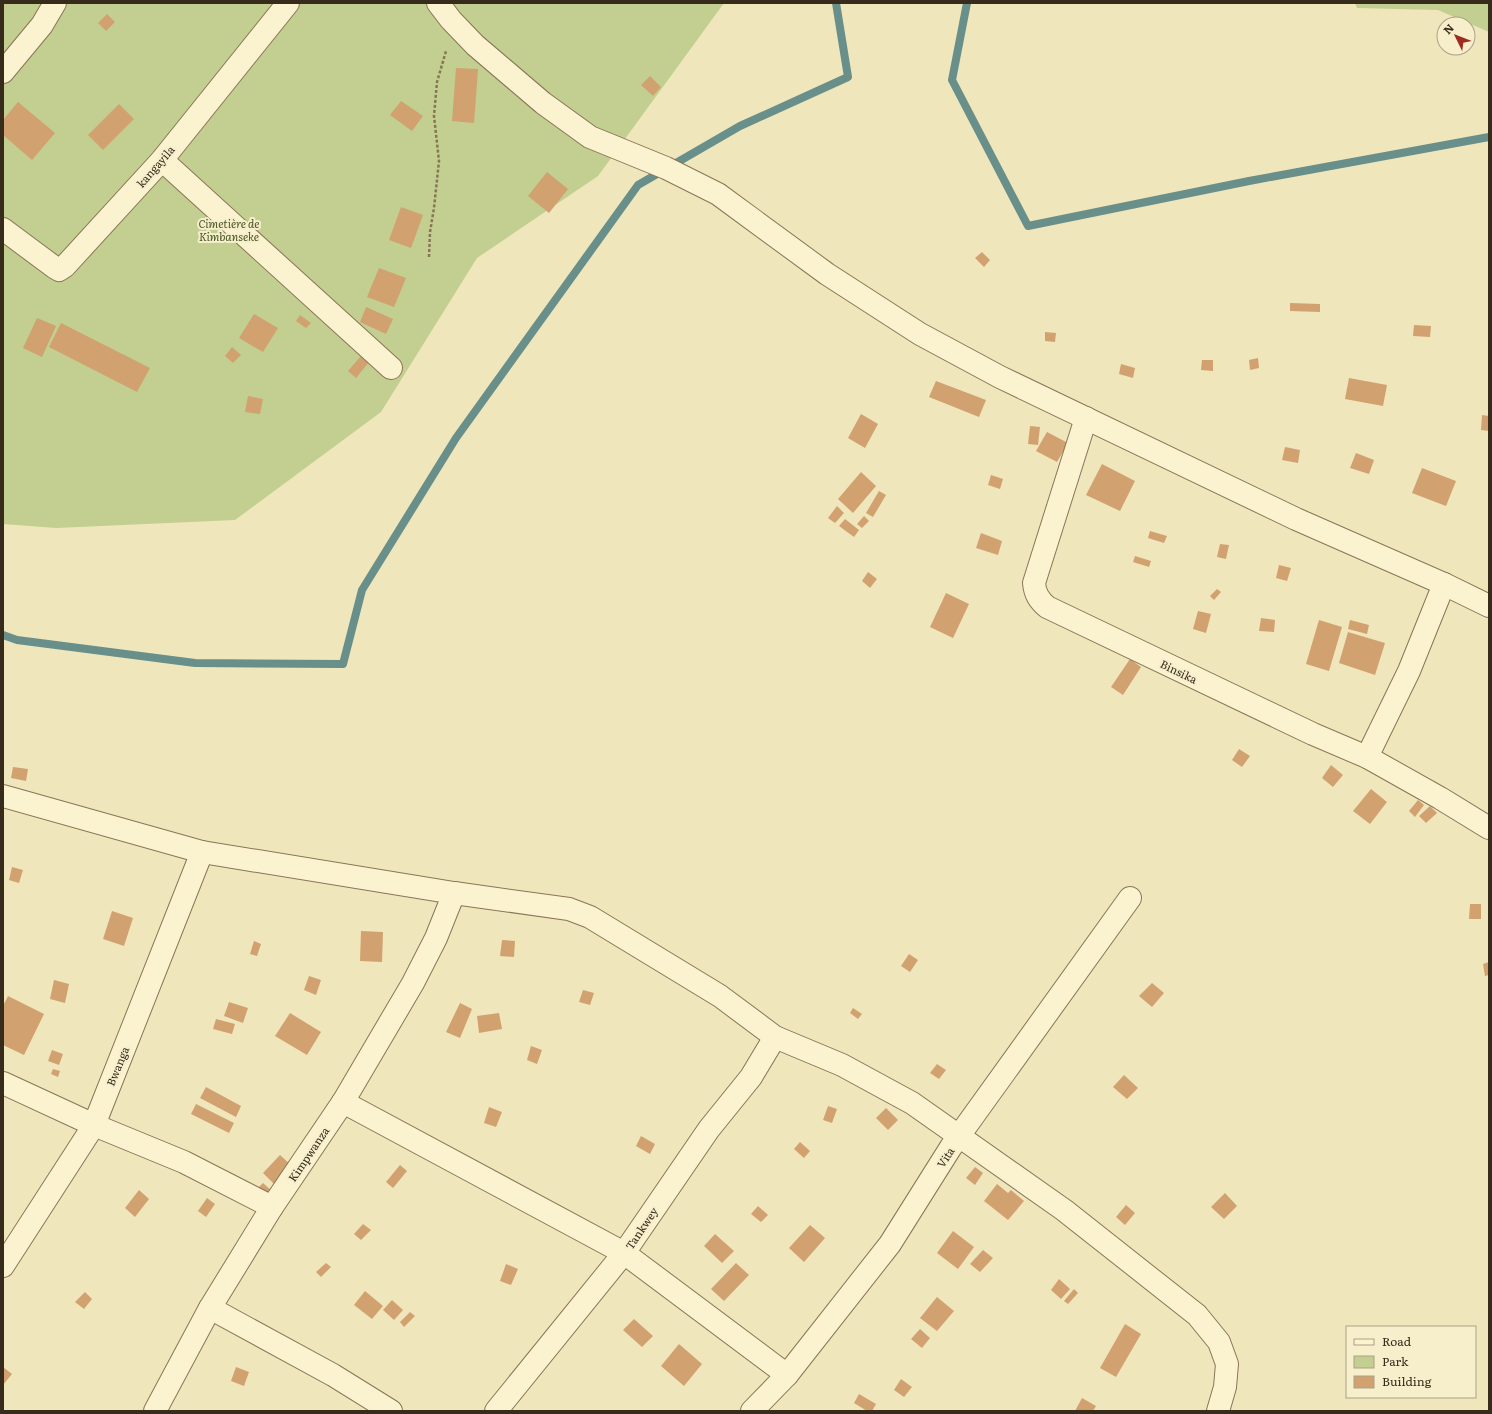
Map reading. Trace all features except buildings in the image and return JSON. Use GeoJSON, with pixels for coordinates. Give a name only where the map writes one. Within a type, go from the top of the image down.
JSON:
{"type":"FeatureCollection","features":[{"type":"Feature","properties":{"kind":"street"},"geometry":{"type":"LineString","coordinates":[[3,72],[42,25],[55,3]]}},
{"type":"Feature","properties":{"kind":"street","name":"kangayila"},"geometry":{"type":"LineString","coordinates":[[3,229],[59,270],[65,266],[162,160],[288,3]]}},
{"type":"Feature","properties":{"kind":"street"},"geometry":{"type":"LineString","coordinates":[[438,3],[474,45],[543,103],[590,137],[666,168],[718,194],[827,274],[920,334],[1000,377],[1296,519],[1444,584],[1489,606]]}},
{"type":"Feature","properties":{"kind":"street"},"geometry":{"type":"LineString","coordinates":[[162,160],[390,368]]}},
{"type":"Feature","properties":{"kind":"street","name":"Binsika"},"geometry":{"type":"LineString","coordinates":[[1086,418],[1034,584],[1035,593],[1040,601],[1047,607],[1203,682],[1313,734],[1367,757],[1440,798],[1489,828]]}},
{"type":"Feature","properties":{"kind":"street"},"geometry":{"type":"LineString","coordinates":[[1367,757],[1409,671],[1444,584]]}},
{"type":"Feature","properties":{"kind":"street"},"geometry":{"type":"LineString","coordinates":[[3,796],[202,852],[454,893],[569,909],[590,917],[720,996],[775,1037],[842,1065],[912,1103],[1064,1210],[1197,1315],[1219,1342],[1227,1364],[1225,1386],[1218,1411]]}},
{"type":"Feature","properties":{"kind":"street","name":"Bwanga"},"geometry":{"type":"LineString","coordinates":[[3,1266],[94,1125],[202,852]]}},
{"type":"Feature","properties":{"kind":"street","name":"Kimpwanza"},"geometry":{"type":"LineString","coordinates":[[155,1411],[210,1308],[272,1207],[343,1102],[413,984],[436,938],[454,893]]}},
{"type":"Feature","properties":{"kind":"street","name":"Vita"},"geometry":{"type":"LineString","coordinates":[[752,1411],[780,1382],[890,1244],[951,1147],[1130,898]]}},
{"type":"Feature","properties":{"kind":"street","name":"Tankwey"},"geometry":{"type":"LineString","coordinates":[[496,1411],[624,1253],[709,1129],[751,1077],[775,1037]]}},
{"type":"Feature","properties":{"kind":"street"},"geometry":{"type":"LineString","coordinates":[[3,1083],[94,1125],[184,1162],[272,1207]]}},
{"type":"Feature","properties":{"kind":"street"},"geometry":{"type":"LineString","coordinates":[[343,1102],[624,1253],[780,1382],[774,1411]]}},
{"type":"Feature","properties":{"kind":"street"},"geometry":{"type":"LineString","coordinates":[[210,1308],[333,1375],[391,1411]]}},
{"type":"Feature","properties":{"kind":"path"},"geometry":{"type":"LineString","coordinates":[[429,257],[430,232],[440,161],[434,116],[437,82],[446,56],[451,20]]}},
{"type":"Feature","properties":{"kind":"green space","name":"Cimetière de Kimbanseke"},"geometry":{"type":"Polygon","coordinates":[[[3,3],[724,3],[598,176],[477,258],[381,412],[235,520],[56,528],[3,524],[3,3]]]}},
{"type":"Feature","properties":{"kind":"green space"},"geometry":{"type":"Polygon","coordinates":[[[1355,3],[1489,3],[1489,32],[1476,26],[1476,16],[1452,16],[1438,10],[1357,8],[1355,3]]]}},
{"type":"Feature","properties":{"kind":"waterway"},"geometry":{"type":"LineString","coordinates":[[3,635],[17,640],[195,663],[343,664],[362,590],[456,438],[638,185],[740,126],[848,77],[836,3]]}},
{"type":"Feature","properties":{"kind":"waterway"},"geometry":{"type":"LineString","coordinates":[[967,3],[952,80],[1028,226],[1249,181],[1489,137]]}}]}
